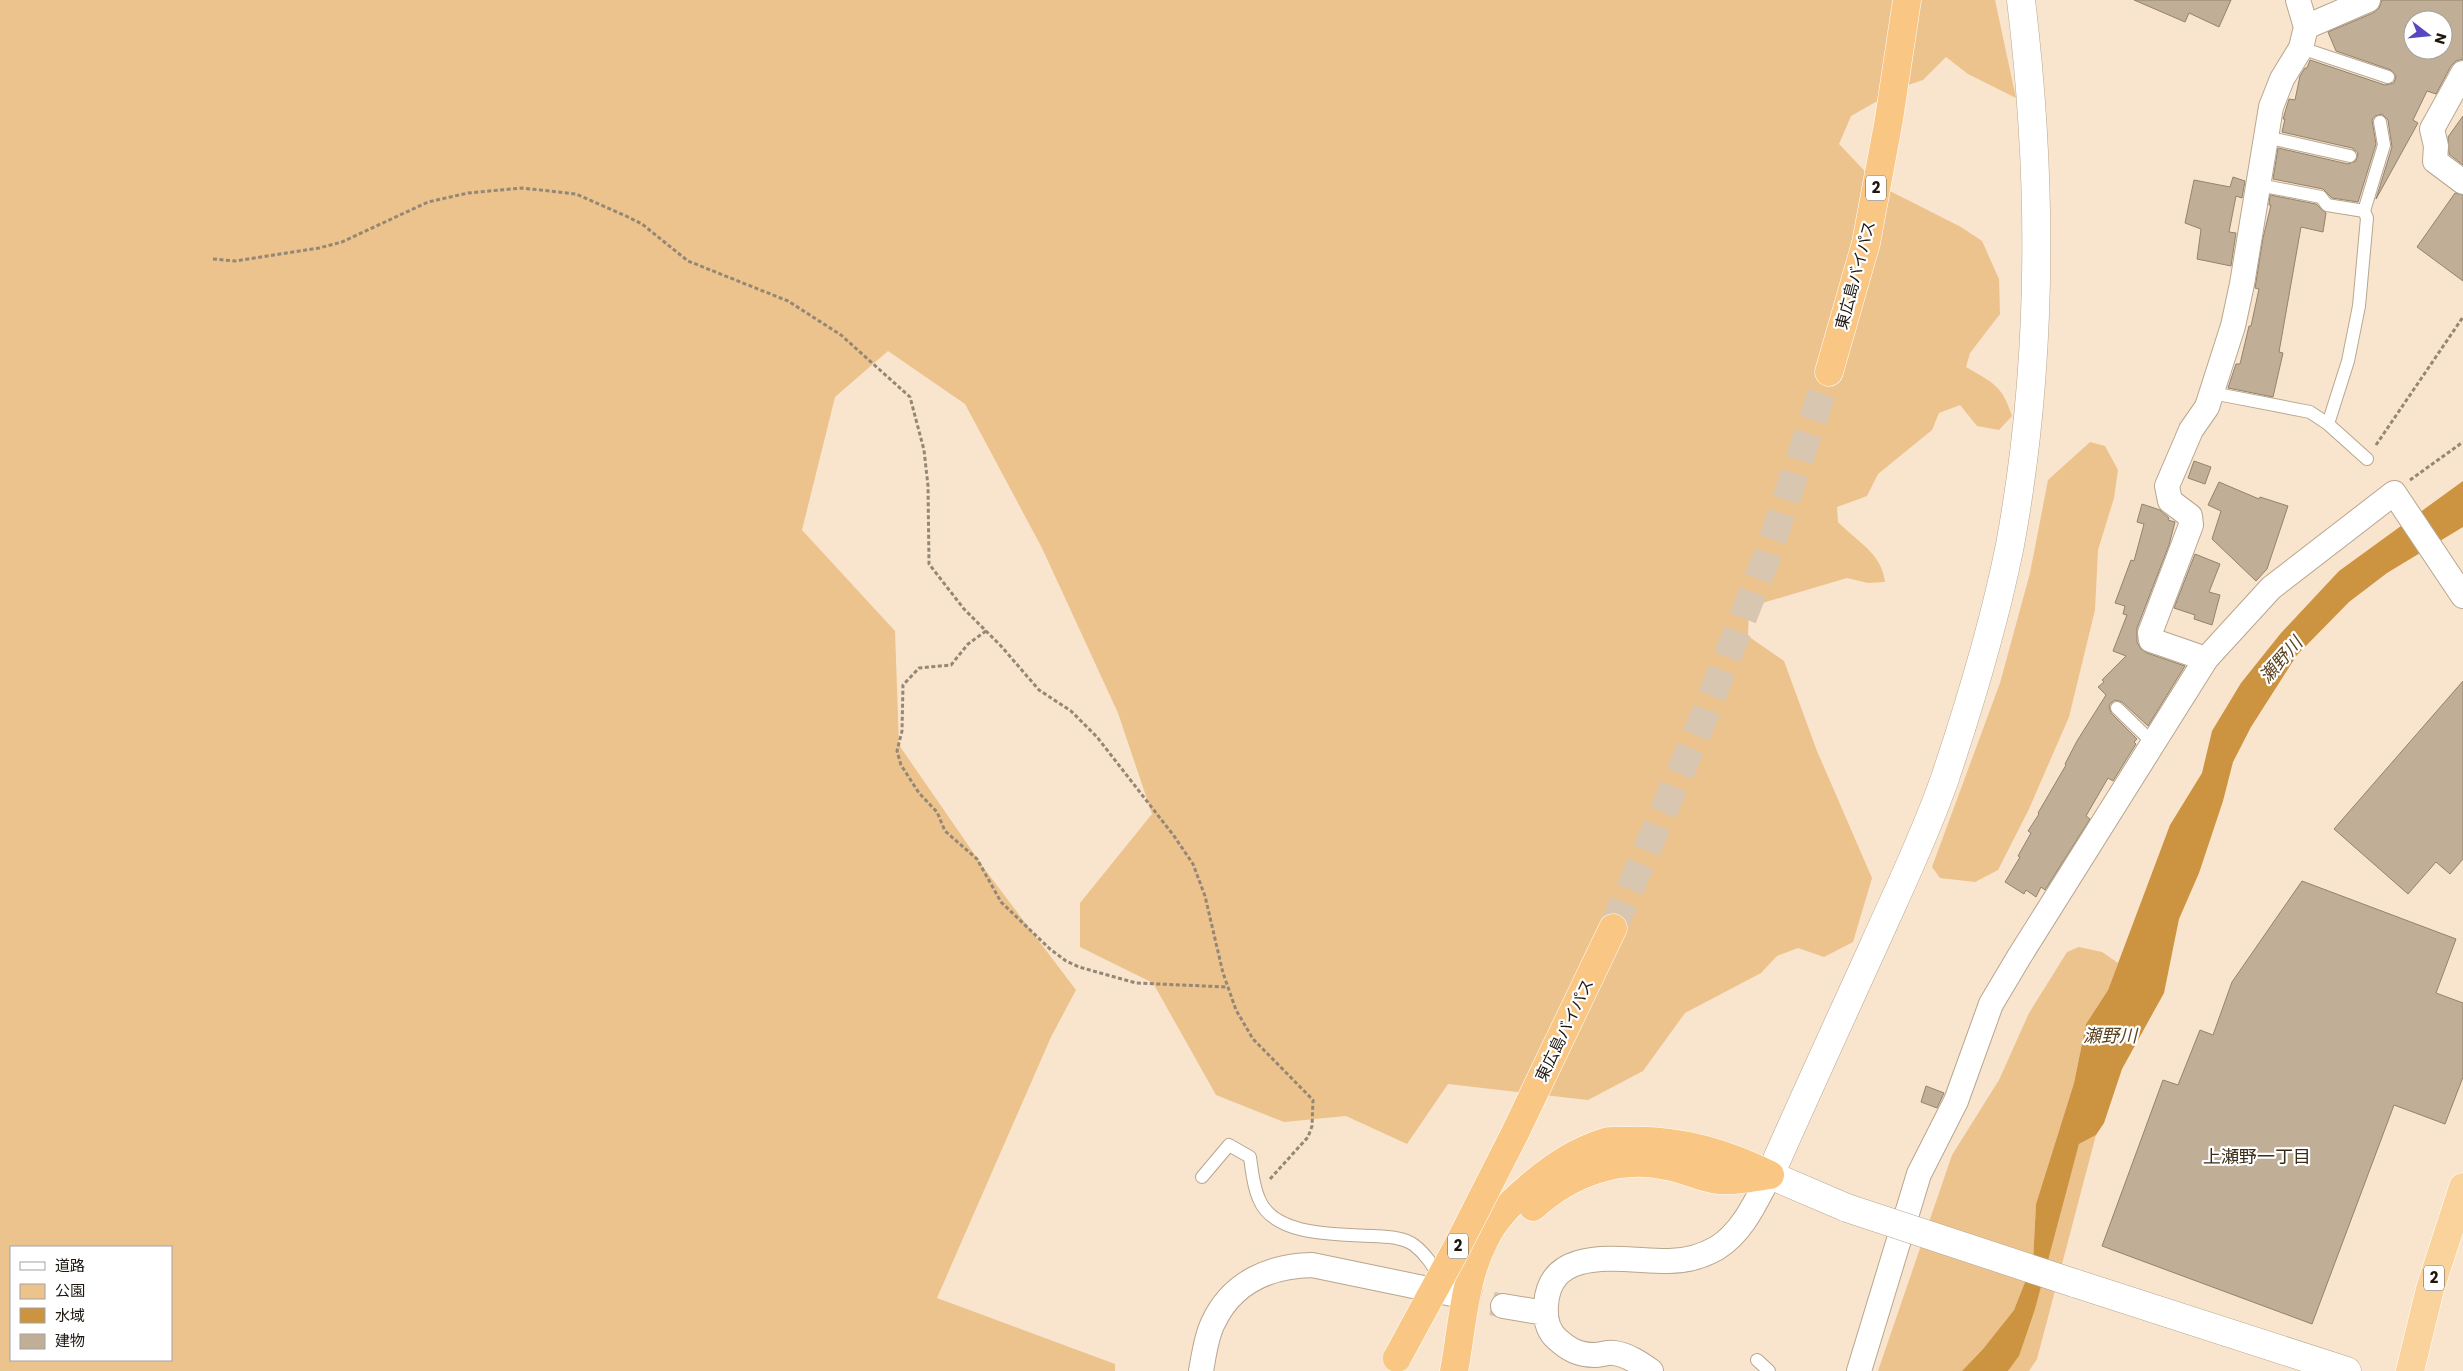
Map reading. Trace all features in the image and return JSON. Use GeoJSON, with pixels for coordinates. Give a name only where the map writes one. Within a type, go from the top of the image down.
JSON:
{"type":"FeatureCollection","features":[{"type":"Feature","properties":{"kind":"highway","name":"東広島バイパス"},"geometry":{"type":"LineString","coordinates":[[1830,372],[1866,243],[1889,119],[1907,0]]}},
{"type":"Feature","properties":{"kind":"highway","name":"東広島バイパス"},"geometry":{"type":"LineString","coordinates":[[1394,1364],[1515,1132],[1613,928]]}},
{"type":"Feature","properties":{"kind":"highway"},"geometry":{"type":"LineString","coordinates":[[1454,1371],[1470,1282],[1484,1241],[1508,1205],[1539,1177],[1568,1158],[1606,1142],[1655,1140],[1686,1145],[1743,1162],[1770,1175]]}},
{"type":"Feature","properties":{"kind":"highway"},"geometry":{"type":"LineString","coordinates":[[1471,1371],[1487,1286],[1500,1252],[1517,1222],[1551,1190],[1594,1169],[1638,1162],[1666,1166],[1720,1180],[1770,1175]]}},
{"type":"Feature","properties":{"kind":"highway","name":"2"},"geometry":{"type":"LineString","coordinates":[[2410,1371],[2430,1289],[2463,1188]]}},
{"type":"Feature","properties":{"kind":"street"},"geometry":{"type":"LineString","coordinates":[[1651,1371],[1636,1360],[1613,1353],[1595,1355],[1574,1352],[1555,1338],[1546,1322],[1545,1313],[1546,1297],[1554,1279],[1566,1267],[1597,1259],[1670,1261],[1695,1257],[1717,1248],[1746,1218],[1770,1175],[1912,860],[1943,784],[1991,626],[2009,547],[2022,471],[2036,308],[2035,146],[2021,0]]}},
{"type":"Feature","properties":{"kind":"street"},"geometry":{"type":"LineString","coordinates":[[2298,0],[2304,38]]}},
{"type":"Feature","properties":{"kind":"street"},"geometry":{"type":"LineString","coordinates":[[2206,659],[2151,640],[2150,633],[2192,525],[2190,516],[2170,501],[2167,486],[2191,430],[2207,407],[2235,318],[2266,137],[2272,107],[2282,79],[2304,38],[2368,0]]}},
{"type":"Feature","properties":{"kind":"street"},"geometry":{"type":"LineString","coordinates":[[2463,73],[2432,129],[2436,146],[2435,161],[2463,182]]}},
{"type":"Feature","properties":{"kind":"street"},"geometry":{"type":"LineString","coordinates":[[1860,1371],[1919,1174],[1927,1155],[1942,1132],[1956,1101],[1991,1004],[2206,659],[2271,588],[2396,496],[2463,596]]}},
{"type":"Feature","properties":{"kind":"street"},"geometry":{"type":"LineString","coordinates":[[1770,1175],[1847,1208],[2347,1371]]}},
{"type":"Feature","properties":{"kind":"street"},"geometry":{"type":"LineString","coordinates":[[1200,1371],[1212,1323],[1226,1301],[1242,1286],[1261,1274],[1288,1265],[1312,1265],[1453,1294]]}},
{"type":"Feature","properties":{"kind":"street"},"geometry":{"type":"LineString","coordinates":[[1503,1306],[1545,1313]]}},
{"type":"Feature","properties":{"kind":"lane"},"geometry":{"type":"LineString","coordinates":[[2304,38],[2388,77]]}},
{"type":"Feature","properties":{"kind":"lane"},"geometry":{"type":"LineString","coordinates":[[2328,424],[2348,362],[2359,306],[2367,218],[2364,211],[2384,145],[2380,122]]}},
{"type":"Feature","properties":{"kind":"lane"},"geometry":{"type":"LineString","coordinates":[[2266,137],[2350,156]]}},
{"type":"Feature","properties":{"kind":"lane"},"geometry":{"type":"LineString","coordinates":[[2259,185],[2321,197],[2327,205],[2364,211]]}},
{"type":"Feature","properties":{"kind":"lane"},"geometry":{"type":"LineString","coordinates":[[2212,393],[2310,412],[2328,424],[2367,459]]}},
{"type":"Feature","properties":{"kind":"lane"},"geometry":{"type":"LineString","coordinates":[[2117,708],[2153,744]]}},
{"type":"Feature","properties":{"kind":"lane"},"geometry":{"type":"LineString","coordinates":[[1202,1177],[1229,1145],[1250,1158],[1259,1199],[1268,1214],[1292,1227],[1318,1232],[1398,1238],[1414,1244],[1428,1258],[1453,1294]]}},
{"type":"Feature","properties":{"kind":"lane"},"geometry":{"type":"LineString","coordinates":[[1758,1360],[1769,1371]]}},
{"type":"Feature","properties":{"kind":"path"},"geometry":{"type":"LineString","coordinates":[[213,258],[235,261],[342,242],[428,202],[468,193],[522,188],[576,194],[642,224],[688,261],[788,301],[841,335],[885,373],[910,397],[918,422],[924,450],[928,486],[929,564],[964,609],[1039,690],[1071,711],[1097,737],[1189,857],[1205,896],[1227,987],[1236,1010],[1253,1039],[1313,1100],[1312,1126],[1308,1138],[1272,1179],[1254,1182]]}},
{"type":"Feature","properties":{"kind":"path"},"geometry":{"type":"LineString","coordinates":[[2367,459],[2463,317]]}},
{"type":"Feature","properties":{"kind":"path"},"geometry":{"type":"LineString","coordinates":[[2396,496],[2463,442]]}},
{"type":"Feature","properties":{"kind":"path"},"geometry":{"type":"LineString","coordinates":[[986,631],[968,644],[951,665],[919,668],[903,685],[902,730],[897,751],[901,765],[919,793],[937,812],[945,831],[976,859],[1001,902],[1066,962],[1136,983],[1227,987]]}},
{"type":"Feature","properties":{"kind":"green space"},"geometry":{"type":"Polygon","coordinates":[[[0,0],[1995,0],[2016,98],[1968,74],[1946,57],[1923,80],[1902,87],[1851,116],[1839,144],[1878,185],[1961,227],[1982,241],[1999,279],[2000,314],[1970,353],[1966,367],[1990,381],[2000,391],[2012,416],[1999,430],[1977,426],[1960,405],[1939,413],[1932,430],[1878,474],[1867,496],[1837,507],[1838,522],[1874,555],[1883,572],[1885,582],[1868,583],[1847,578],[1749,607],[1748,636],[1784,661],[1817,751],[1872,878],[1853,942],[1824,957],[1798,948],[1777,956],[1761,973],[1685,1013],[1643,1071],[1588,1100],[1448,1084],[1407,1144],[1346,1116],[1284,1122],[1216,1095],[1153,983],[1080,947],[1080,903],[1152,814],[1118,713],[1042,548],[965,404],[888,351],[835,397],[802,530],[895,631],[899,745],[986,871],[1076,990],[1051,1037],[937,1298],[1115,1364],[1115,1371],[0,1371],[0,0]]]}},
{"type":"Feature","properties":{"kind":"green space"},"geometry":{"type":"Polygon","coordinates":[[[2090,442],[2105,446],[2118,470],[2114,498],[2098,550],[2095,610],[2069,717],[2029,809],[1998,870],[1975,882],[1940,878],[1932,867],[2000,683],[2030,573],[2048,480],[2090,442]]]}},
{"type":"Feature","properties":{"kind":"green space"},"geometry":{"type":"Polygon","coordinates":[[[2079,947],[2102,952],[2118,963],[2108,990],[2086,1024],[2074,1083],[2036,1204],[2033,1262],[2014,1310],[1983,1349],[1962,1371],[1878,1371],[1952,1155],[1999,1080],[2029,1013],[2067,952],[2079,947]]]}},
{"type":"Feature","properties":{"kind":"green space"},"geometry":{"type":"Polygon","coordinates":[[[2096,1135],[2037,1359],[2029,1371],[2008,1371],[2019,1356],[2079,1144],[2096,1135]]]}},
{"type":"Feature","properties":{"kind":"water","name":"瀬野川"},"geometry":{"type":"Polygon","coordinates":[[[2463,481],[2463,527],[2387,573],[2349,602],[2297,655],[2251,727],[2233,762],[2223,801],[2199,873],[2179,919],[2164,993],[2122,1069],[2104,1123],[2096,1135],[2079,1144],[2035,1309],[2019,1356],[2008,1371],[1962,1371],[1983,1349],[2014,1310],[2033,1262],[2036,1204],[2074,1083],[2086,1024],[2108,990],[2170,825],[2202,773],[2212,731],[2241,683],[2281,633],[2339,571],[2463,481]]]}},
{"type":"Feature","properties":{"kind":"building"},"geometry":{"type":"Polygon","coordinates":[[[2134,0],[2231,0],[2219,27],[2189,13],[2185,22],[2134,0]]]}},
{"type":"Feature","properties":{"kind":"building"},"geometry":{"type":"Polygon","coordinates":[[[2382,0],[2463,0],[2463,59],[2456,61],[2451,66],[2436,94],[2427,91],[2413,120],[2418,123],[2376,199],[2392,147],[2388,120],[2382,114],[2375,116],[2372,120],[2376,144],[2358,202],[2332,198],[2323,189],[2273,179],[2278,148],[2348,164],[2356,161],[2358,153],[2352,148],[2282,132],[2285,119],[2283,119],[2289,99],[2295,100],[2300,76],[2305,68],[2307,68],[2310,60],[2385,85],[2394,83],[2396,76],[2391,70],[2336,51],[2328,32],[2373,13],[2379,8],[2382,0]]]}},
{"type":"Feature","properties":{"kind":"building"},"geometry":{"type":"Polygon","coordinates":[[[2463,116],[2463,165],[2449,154],[2448,137],[2463,116]]]}},
{"type":"Feature","properties":{"kind":"building"},"geometry":{"type":"Polygon","coordinates":[[[2233,177],[2245,181],[2242,198],[2236,196],[2229,232],[2236,233],[2231,266],[2197,259],[2201,229],[2185,223],[2194,180],[2230,187],[2233,177]]]}},
{"type":"Feature","properties":{"kind":"building"},"geometry":{"type":"Polygon","coordinates":[[[2455,193],[2463,195],[2463,281],[2417,247],[2455,193]]]}},
{"type":"Feature","properties":{"kind":"building"},"geometry":{"type":"Polygon","coordinates":[[[2270,195],[2316,204],[2326,213],[2323,232],[2301,227],[2279,352],[2283,353],[2273,397],[2228,388],[2236,364],[2240,364],[2249,326],[2251,326],[2259,289],[2255,288],[2263,238],[2271,205],[2269,205],[2270,195]]]}},
{"type":"Feature","properties":{"kind":"building"},"geometry":{"type":"Polygon","coordinates":[[[2194,461],[2211,467],[2205,484],[2188,478],[2194,461]]]}},
{"type":"Feature","properties":{"kind":"building"},"geometry":{"type":"Polygon","coordinates":[[[2219,482],[2259,499],[2260,497],[2288,506],[2267,569],[2256,581],[2212,539],[2221,511],[2208,505],[2219,482]]]}},
{"type":"Feature","properties":{"kind":"building"},"geometry":{"type":"Polygon","coordinates":[[[2142,504],[2160,510],[2169,518],[2168,520],[2175,522],[2169,545],[2137,628],[2137,642],[2141,649],[2147,653],[2185,666],[2148,726],[2122,702],[2115,700],[2111,703],[2109,706],[2111,713],[2137,739],[2134,742],[2136,744],[2113,781],[2108,778],[2086,816],[2090,819],[2045,890],[2041,887],[2036,897],[2026,890],[2024,894],[2005,882],[2020,857],[2018,856],[2031,833],[2028,831],[2066,765],[2077,741],[2106,695],[2098,687],[2104,682],[2102,680],[2126,656],[2113,651],[2127,615],[2123,614],[2125,606],[2115,603],[2131,560],[2134,561],[2144,524],[2137,522],[2142,504]]]}},
{"type":"Feature","properties":{"kind":"building"},"geometry":{"type":"Polygon","coordinates":[[[2195,554],[2220,564],[2209,592],[2220,595],[2212,625],[2194,619],[2195,615],[2174,608],[2195,554]]]}},
{"type":"Feature","properties":{"kind":"building"},"geometry":{"type":"Polygon","coordinates":[[[2463,681],[2463,859],[2450,874],[2436,862],[2408,894],[2334,829],[2463,681]]]}},
{"type":"Feature","properties":{"kind":"building"},"geometry":{"type":"Polygon","coordinates":[[[2302,881],[2456,939],[2436,993],[2463,1003],[2463,1077],[2445,1124],[2394,1105],[2312,1324],[2102,1246],[2163,1080],[2178,1085],[2200,1030],[2213,1035],[2232,982],[2302,881]]]}},
{"type":"Feature","properties":{"kind":"building"},"geometry":{"type":"Polygon","coordinates":[[[1926,1086],[1944,1093],[1937,1108],[1921,1102],[1926,1086]]]}},
{"type":"Feature","properties":{"kind":"tunnel"},"geometry":{"type":"LineString","coordinates":[[1613,928],[1699,729],[1768,554],[1829,372]]}},
{"type":"Feature","properties":{"kind":"tunnel"},"geometry":{"type":"LineString","coordinates":[[1457,1295],[1503,1306]]}},
{"type":"Feature","properties":{"kind":"district","name":"上瀬野一丁目"},"geometry":{"type":"Point","coordinates":[2257,1157]}}]}
